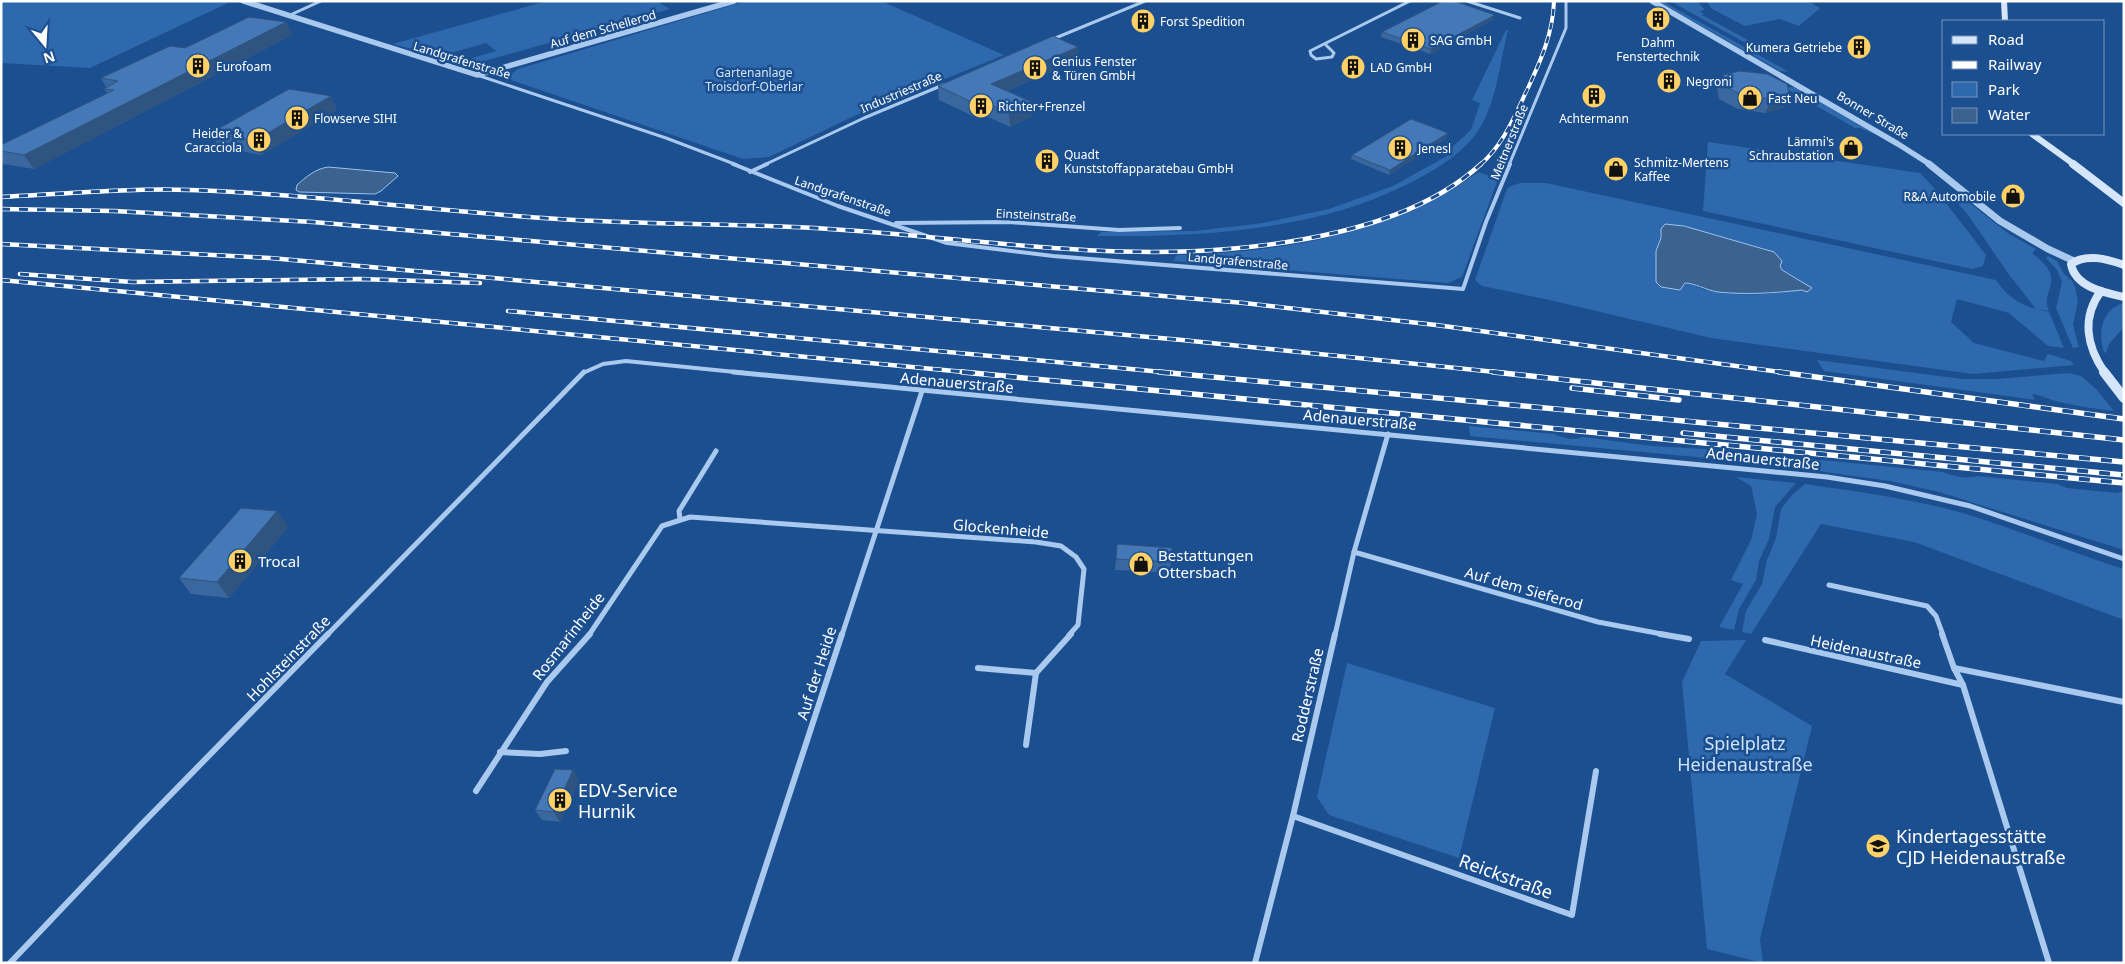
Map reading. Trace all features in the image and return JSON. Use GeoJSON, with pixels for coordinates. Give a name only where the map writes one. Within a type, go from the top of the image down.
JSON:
{"type":"FeatureCollection","features":[{"type":"Feature","properties":{"kind":"main road"},"geometry":{"type":"LineString","coordinates":[[2004,1],[2006,20]]}},
{"type":"Feature","properties":{"kind":"main road"},"geometry":{"type":"LineString","coordinates":[[2033,135],[2109,189],[2124,203]]}},
{"type":"Feature","properties":{"kind":"main road"},"geometry":{"type":"LineString","coordinates":[[2124,265],[2091,258],[2074,261],[2070,269],[2073,275],[2089,286],[2101,291],[2124,296]]}},
{"type":"Feature","properties":{"kind":"main road"},"geometry":{"type":"LineString","coordinates":[[2101,291],[2090,308],[2087,328],[2092,352],[2100,369],[2124,398]]}},
{"type":"Feature","properties":{"kind":"street","name":"Landgrafenstraße"},"geometry":{"type":"LineString","coordinates":[[243,1],[477,75],[666,138],[838,206],[947,243],[1024,252],[1463,289]]}},
{"type":"Feature","properties":{"kind":"street"},"geometry":{"type":"LineString","coordinates":[[288,16],[321,1]]}},
{"type":"Feature","properties":{"kind":"street","name":"Auf dem Schellerod"},"geometry":{"type":"LineString","coordinates":[[477,75],[734,1]]}},
{"type":"Feature","properties":{"kind":"street"},"geometry":{"type":"LineString","coordinates":[[1046,42],[1145,1]]}},
{"type":"Feature","properties":{"kind":"street"},"geometry":{"type":"LineString","coordinates":[[1326,44],[1334,53],[1332,58],[1316,58],[1311,55],[1310,51],[1410,1]]}},
{"type":"Feature","properties":{"kind":"street"},"geometry":{"type":"LineString","coordinates":[[1467,1],[1520,18]]}},
{"type":"Feature","properties":{"kind":"street","name":"Meitnerstraße"},"geometry":{"type":"LineString","coordinates":[[1463,289],[1486,222],[1566,28],[1566,1]]}},
{"type":"Feature","properties":{"kind":"street","name":"Bonner Straße"},"geometry":{"type":"LineString","coordinates":[[1652,1],[1890,139],[1939,171],[2000,221],[2048,249],[2074,261]]}},
{"type":"Feature","properties":{"kind":"street","name":"Industriestraße"},"geometry":{"type":"LineString","coordinates":[[750,172],[864,118],[950,82]]}},
{"type":"Feature","properties":{"kind":"street","name":"Einsteinstraße"},"geometry":{"type":"LineString","coordinates":[[891,223],[1009,222],[1119,230],[1180,228]]}},
{"type":"Feature","properties":{"kind":"street","name":"Adenauerstraße"},"geometry":{"type":"LineString","coordinates":[[585,371],[603,364],[626,361],[922,391],[1805,474],[1884,486],[1970,506],[2124,559]]}},
{"type":"Feature","properties":{"kind":"street","name":"Hohlsteinstraße"},"geometry":{"type":"LineString","coordinates":[[10,963],[140,826],[585,371]]}},
{"type":"Feature","properties":{"kind":"street","name":"Auf der Heide"},"geometry":{"type":"LineString","coordinates":[[734,963],[922,391]]}},
{"type":"Feature","properties":{"kind":"street","name":"Rodderstraße"},"geometry":{"type":"LineString","coordinates":[[1255,963],[1293,816],[1354,552],[1388,434]]}},
{"type":"Feature","properties":{"kind":"street"},"geometry":{"type":"LineString","coordinates":[[716,450],[680,511],[680,518],[690,517],[876,532]]}},
{"type":"Feature","properties":{"kind":"street","name":"Rosmarinheide"},"geometry":{"type":"LineString","coordinates":[[476,790],[547,682],[577,650],[599,622],[662,526],[680,518]]}},
{"type":"Feature","properties":{"kind":"street","name":"Glockenheide"},"geometry":{"type":"LineString","coordinates":[[876,532],[1048,543],[1061,546],[1076,557],[1084,569],[1078,625],[1036,673]]}},
{"type":"Feature","properties":{"kind":"street","name":"Auf dem Sieferod"},"geometry":{"type":"LineString","coordinates":[[1354,552],[1598,622],[1689,639]]}},
{"type":"Feature","properties":{"kind":"street"},"geometry":{"type":"LineString","coordinates":[[1829,585],[1928,606],[1936,616],[1954,668],[1963,685],[2049,963]]}},
{"type":"Feature","properties":{"kind":"street","name":"Heidenaustraße"},"geometry":{"type":"LineString","coordinates":[[1765,640],[1963,685]]}},
{"type":"Feature","properties":{"kind":"street"},"geometry":{"type":"LineString","coordinates":[[978,668],[1036,673],[1026,745]]}},
{"type":"Feature","properties":{"kind":"street"},"geometry":{"type":"LineString","coordinates":[[1954,668],[2124,702]]}},
{"type":"Feature","properties":{"kind":"street"},"geometry":{"type":"LineString","coordinates":[[500,752],[540,754],[566,751]]}},
{"type":"Feature","properties":{"kind":"street","name":"Reickstraße"},"geometry":{"type":"LineString","coordinates":[[1293,816],[1572,915],[1596,771]]}},
{"type":"Feature","properties":{"kind":"green space"},"geometry":{"type":"Polygon","coordinates":[[[1,1],[223,1],[228,3],[90,68],[1,63],[1,1]]]}},
{"type":"Feature","properties":{"kind":"green space"},"geometry":{"type":"Polygon","coordinates":[[[547,1],[656,1],[670,9],[481,62],[463,61],[496,51],[486,43],[444,55],[449,57],[447,58],[393,44],[547,1]]]}},
{"type":"Feature","properties":{"kind":"green space","name":"Gartenanlage Troisdorf-Oberlar"},"geometry":{"type":"Polygon","coordinates":[[[746,1],[881,1],[1004,55],[854,116],[769,157],[743,159],[511,80],[510,75],[518,69],[746,1]]]}},
{"type":"Feature","properties":{"kind":"green space"},"geometry":{"type":"Polygon","coordinates":[[[1658,1],[1662,1],[1789,72],[1780,71],[1658,1]]]}},
{"type":"Feature","properties":{"kind":"green space"},"geometry":{"type":"Polygon","coordinates":[[[1670,1],[1697,1],[1705,10],[1700,11],[1704,14],[1702,15],[1757,45],[1751,46],[1670,1]]]}},
{"type":"Feature","properties":{"kind":"green space"},"geometry":{"type":"Polygon","coordinates":[[[1706,1],[1808,1],[1820,8],[1799,26],[1780,19],[1745,26],[1712,9],[1706,1]]]}},
{"type":"Feature","properties":{"kind":"green space"},"geometry":{"type":"Polygon","coordinates":[[[1506,30],[1508,30],[1494,93],[1480,128],[1467,145],[1441,166],[1412,182],[1375,198],[1337,211],[1259,228],[1178,235],[1097,236],[1101,232],[1195,231],[1263,223],[1329,209],[1393,186],[1447,156],[1450,149],[1471,130],[1480,103],[1472,100],[1506,30]]]}},
{"type":"Feature","properties":{"kind":"green space"},"geometry":{"type":"Polygon","coordinates":[[[1793,87],[1877,135],[1860,128],[1855,128],[1785,88],[1793,87]]]}},
{"type":"Feature","properties":{"kind":"green space"},"geometry":{"type":"Polygon","coordinates":[[[1708,142],[1920,173],[1936,190],[1986,255],[1983,266],[1972,269],[1703,211],[1708,142]]]}},
{"type":"Feature","properties":{"kind":"green space"},"geometry":{"type":"Polygon","coordinates":[[[1478,172],[1498,179],[1462,277],[1448,283],[1173,261],[1177,255],[1256,250],[1295,244],[1334,236],[1372,225],[1409,211],[1444,193],[1478,172]]]}},
{"type":"Feature","properties":{"kind":"green space"},"geometry":{"type":"Polygon","coordinates":[[[1520,183],[1546,183],[1996,280],[2013,299],[2036,309],[2010,276],[1968,215],[1954,199],[1966,200],[2009,234],[2036,249],[2033,254],[2044,263],[2051,278],[2047,297],[2049,311],[2037,309],[2049,312],[2064,348],[2048,346],[2009,313],[1957,299],[1951,322],[1974,343],[2044,361],[2048,354],[2071,361],[2074,365],[1973,374],[1711,338],[1482,286],[1475,280],[1507,189],[1520,183]],[[1684,226],[1661,231],[1656,281],[1661,287],[1675,290],[1681,286],[1691,284],[1701,289],[1733,294],[1773,293],[1812,288],[1782,270],[1766,249],[1684,226]]]}},
{"type":"Feature","properties":{"kind":"green space"},"geometry":{"type":"Polygon","coordinates":[[[2048,256],[2057,261],[2064,274],[2072,281],[2075,287],[2078,301],[2073,325],[2079,347],[2073,348],[2056,308],[2062,282],[2057,270],[2046,258],[2048,256]]]}},
{"type":"Feature","properties":{"kind":"green space"},"geometry":{"type":"Polygon","coordinates":[[[2124,303],[2124,327],[2109,344],[2106,353],[2104,352],[2101,337],[2103,323],[2110,311],[2124,303]]]}},
{"type":"Feature","properties":{"kind":"green space"},"geometry":{"type":"Polygon","coordinates":[[[1817,360],[1962,379],[1996,379],[2069,373],[2081,376],[2097,390],[2114,411],[2055,401],[2032,394],[2035,400],[1824,371],[1817,360]]]}},
{"type":"Feature","properties":{"kind":"green space"},"geometry":{"type":"Polygon","coordinates":[[[1469,426],[1554,434],[1572,439],[1583,437],[1652,446],[1737,451],[1769,458],[1780,456],[1943,472],[1960,477],[1978,476],[2057,484],[2067,488],[2117,493],[2124,491],[2124,550],[1939,492],[1890,481],[1760,463],[1470,436],[1469,426]]]}},
{"type":"Feature","properties":{"kind":"green space"},"geometry":{"type":"Polygon","coordinates":[[[1736,477],[1796,483],[1775,507],[1769,539],[1759,561],[1756,580],[1739,609],[1734,630],[1719,627],[1743,584],[1731,580],[1751,540],[1757,514],[1751,486],[1736,477]]]}},
{"type":"Feature","properties":{"kind":"green space"},"geometry":{"type":"Polygon","coordinates":[[[1805,484],[1949,509],[1989,521],[2124,569],[2124,620],[1914,542],[1821,524],[1751,634],[1742,632],[1746,611],[1762,584],[1767,560],[1776,538],[1781,509],[1793,494],[1805,484]]]}},
{"type":"Feature","properties":{"kind":"green space","name":"Spielplatz Heidenaustraße"},"geometry":{"type":"Polygon","coordinates":[[[1746,640],[1725,674],[1812,726],[1760,939],[1763,963],[1707,949],[1682,682],[1701,641],[1746,640]]]}},
{"type":"Feature","properties":{"kind":"green space"},"geometry":{"type":"Polygon","coordinates":[[[1347,663],[1495,708],[1459,858],[1329,815],[1317,797],[1347,663]]]}},
{"type":"Feature","properties":{"kind":"water"},"geometry":{"type":"Polygon","coordinates":[[[328,167],[395,173],[398,176],[375,194],[299,192],[296,190],[297,185],[307,176],[328,167]]]}},
{"type":"Feature","properties":{"kind":"water"},"geometry":{"type":"Polygon","coordinates":[[[1665,224],[1684,226],[1774,252],[1782,261],[1780,266],[1782,270],[1812,288],[1807,292],[1802,290],[1770,293],[1728,293],[1685,283],[1680,290],[1661,287],[1656,282],[1656,251],[1661,238],[1661,229],[1665,224]]]}},
{"type":"Feature","properties":{"kind":"building"},"geometry":{"type":"Polygon","coordinates":[[[1443,1],[1454,1],[1495,15],[1431,49],[1382,32],[1443,1]]]}},
{"type":"Feature","properties":{"kind":"building"},"geometry":{"type":"Polygon","coordinates":[[[249,17],[286,22],[24,155],[1,151],[1,145],[114,90],[104,89],[118,81],[101,78],[170,46],[185,48],[249,17]]]}},
{"type":"Feature","properties":{"kind":"building"},"geometry":{"type":"Polygon","coordinates":[[[1053,36],[1078,47],[991,84],[1032,102],[1009,113],[985,102],[978,105],[938,86],[1053,36]]]}},
{"type":"Feature","properties":{"kind":"building"},"geometry":{"type":"Polygon","coordinates":[[[1740,71],[1767,74],[1787,84],[1789,94],[1772,99],[1744,96],[1724,86],[1723,75],[1740,71]]]}},
{"type":"Feature","properties":{"kind":"building"},"geometry":{"type":"Polygon","coordinates":[[[289,89],[331,96],[254,141],[211,133],[289,89]]]}},
{"type":"Feature","properties":{"kind":"building","name":"Jenesl"},"geometry":{"type":"Polygon","coordinates":[[[1411,119],[1448,133],[1390,170],[1352,155],[1411,119]]]}},
{"type":"Feature","properties":{"kind":"building"},"geometry":{"type":"Polygon","coordinates":[[[241,508],[277,511],[217,582],[179,578],[241,508]]]}},
{"type":"Feature","properties":{"kind":"building"},"geometry":{"type":"Polygon","coordinates":[[[1117,544],[1172,548],[1171,562],[1116,559],[1117,544]]]}},
{"type":"Feature","properties":{"kind":"building"},"geometry":{"type":"Polygon","coordinates":[[[555,769],[573,770],[554,812],[535,810],[555,769]]]}},
{"type":"Feature","properties":{"kind":"railway"},"geometry":{"type":"LineString","coordinates":[[1481,164],[1502,139],[1533,78],[1549,35],[1554,1]]}},
{"type":"Feature","properties":{"kind":"railway"},"geometry":{"type":"LineString","coordinates":[[1,197],[142,190],[235,192],[558,219],[795,227],[1078,250],[1178,252],[1260,246],[1294,241],[1362,226],[1395,215],[1427,201],[1455,184],[1481,164]]}},
{"type":"Feature","properties":{"kind":"railway"},"geometry":{"type":"LineString","coordinates":[[1,209],[114,211],[313,222],[1244,303],[1436,325],[1788,373]]}},
{"type":"Feature","properties":{"kind":"railway"},"geometry":{"type":"LineString","coordinates":[[1,244],[270,258],[1182,340],[1505,373]]}},
{"type":"Feature","properties":{"kind":"railway"},"geometry":{"type":"LineString","coordinates":[[20,274],[132,282],[360,279],[480,283]]}},
{"type":"Feature","properties":{"kind":"railway"},"geometry":{"type":"LineString","coordinates":[[1,280],[975,373]]}},
{"type":"Feature","properties":{"kind":"railway"},"geometry":{"type":"LineString","coordinates":[[508,311],[1173,373]]}},
{"type":"Feature","properties":{"kind":"railway"},"geometry":{"type":"LineString","coordinates":[[962,372],[2124,483]]}},
{"type":"Feature","properties":{"kind":"railway"},"geometry":{"type":"LineString","coordinates":[[1159,372],[2124,462]]}},
{"type":"Feature","properties":{"kind":"railway"},"geometry":{"type":"LineString","coordinates":[[1493,372],[2124,440]]}},
{"type":"Feature","properties":{"kind":"railway"},"geometry":{"type":"LineString","coordinates":[[1779,372],[2124,419]]}},
{"type":"Feature","properties":{"kind":"railway"},"geometry":{"type":"LineString","coordinates":[[1572,388],[1679,400]]}},
{"type":"Feature","properties":{"kind":"railway"},"geometry":{"type":"LineString","coordinates":[[1683,433],[2124,475]]}},
{"type":"Feature","properties":{"kind":"place","name":"Dahm Fenstertechnik"},"geometry":{"type":"Point","coordinates":[1658,19]}},
{"type":"Feature","properties":{"kind":"place","name":"Forst Spedition"},"geometry":{"type":"Point","coordinates":[1143,21]}},
{"type":"Feature","properties":{"kind":"place","name":"SAG GmbH"},"geometry":{"type":"Point","coordinates":[1413,40]}},
{"type":"Feature","properties":{"kind":"place","name":"Kumera Getriebe"},"geometry":{"type":"Point","coordinates":[1859,47]}},
{"type":"Feature","properties":{"kind":"place","name":"Eurofoam"},"geometry":{"type":"Point","coordinates":[198,66]}},
{"type":"Feature","properties":{"kind":"place","name":"LAD GmbH"},"geometry":{"type":"Point","coordinates":[1353,67]}},
{"type":"Feature","properties":{"kind":"place","name":"Genius Fenster & Türen GmbH"},"geometry":{"type":"Point","coordinates":[1035,68]}},
{"type":"Feature","properties":{"kind":"place","name":"Negroni"},"geometry":{"type":"Point","coordinates":[1669,81]}},
{"type":"Feature","properties":{"kind":"place","name":"Achtermann"},"geometry":{"type":"Point","coordinates":[1594,96]}},
{"type":"Feature","properties":{"kind":"place","name":"Fast Neu"},"geometry":{"type":"Point","coordinates":[1750,98]}},
{"type":"Feature","properties":{"kind":"place","name":"Richter+Frenzel"},"geometry":{"type":"Point","coordinates":[981,106]}},
{"type":"Feature","properties":{"kind":"place","name":"Flowserve SIHI"},"geometry":{"type":"Point","coordinates":[297,118]}},
{"type":"Feature","properties":{"kind":"place","name":"Heider & Caracciola"},"geometry":{"type":"Point","coordinates":[259,140]}},
{"type":"Feature","properties":{"kind":"place","name":"Jenesl"},"geometry":{"type":"Point","coordinates":[1400,148]}},
{"type":"Feature","properties":{"kind":"place","name":"Lämmi's Schraubstation"},"geometry":{"type":"Point","coordinates":[1851,148]}},
{"type":"Feature","properties":{"kind":"place","name":"Quadt Kunststoffapparatebau GmbH"},"geometry":{"type":"Point","coordinates":[1047,161]}},
{"type":"Feature","properties":{"kind":"place","name":"Schmitz-Mertens Kaffee"},"geometry":{"type":"Point","coordinates":[1616,169]}},
{"type":"Feature","properties":{"kind":"place","name":"R&A Automobile"},"geometry":{"type":"Point","coordinates":[2013,196]}},
{"type":"Feature","properties":{"kind":"place","name":"Trocal"},"geometry":{"type":"Point","coordinates":[240,561]}},
{"type":"Feature","properties":{"kind":"place","name":"Bestattungen Ottersbach"},"geometry":{"type":"Point","coordinates":[1141,564]}},
{"type":"Feature","properties":{"kind":"place","name":"EDV-Service Hurnik"},"geometry":{"type":"Point","coordinates":[560,800]}},
{"type":"Feature","properties":{"kind":"place","name":"Kindertagesstätte CJD Heidenaustraße"},"geometry":{"type":"Point","coordinates":[1878,846]}}]}
